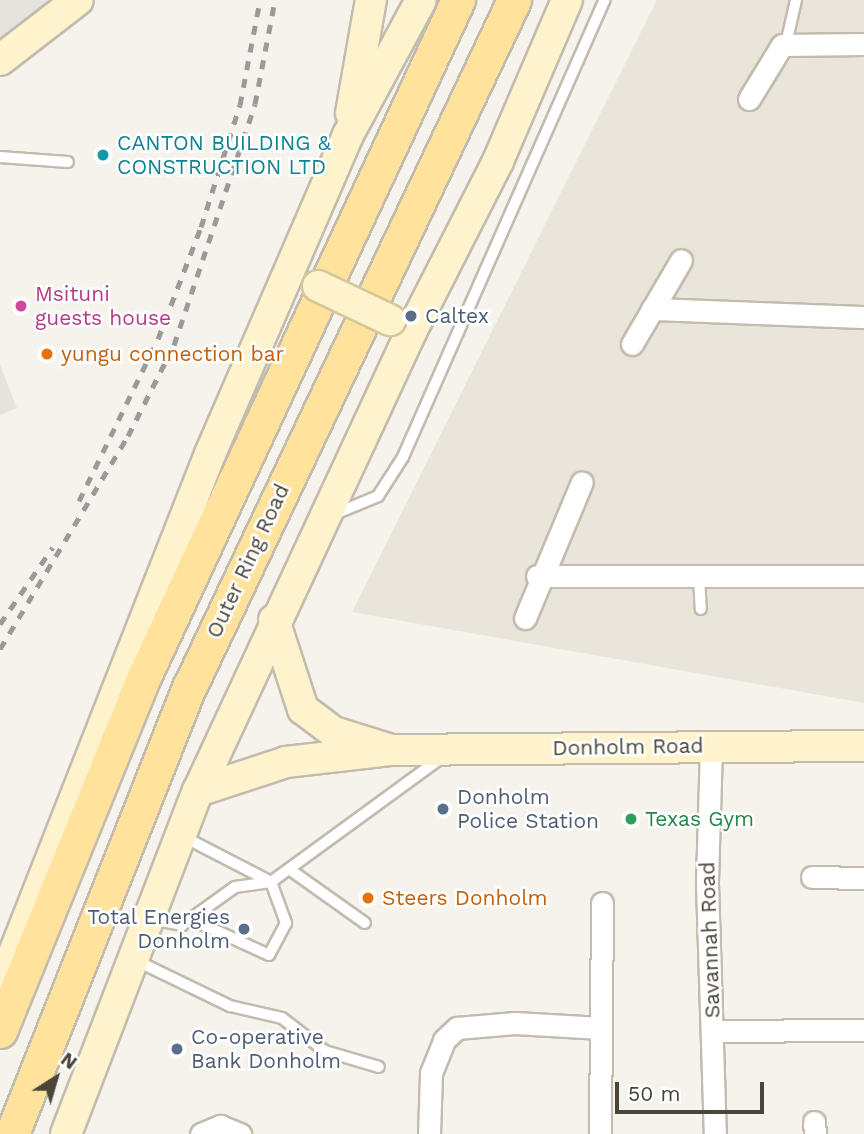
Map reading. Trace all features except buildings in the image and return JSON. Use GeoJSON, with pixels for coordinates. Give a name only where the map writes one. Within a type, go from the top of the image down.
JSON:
{"type":"FeatureCollection","features":[{"type":"Feature","properties":{"kind":"main road"},"geometry":{"type":"LineString","coordinates":[[0,60],[78,0]]}},
{"type":"Feature","properties":{"kind":"main road"},"geometry":{"type":"LineString","coordinates":[[0,989],[210,454],[305,280],[348,135],[371,0]]}},
{"type":"Feature","properties":{"kind":"main road"},"geometry":{"type":"LineString","coordinates":[[348,135],[421,0]]}},
{"type":"Feature","properties":{"kind":"main road"},"geometry":{"type":"LineString","coordinates":[[0,1031],[142,681],[458,0]]}},
{"type":"Feature","properties":{"kind":"main road","name":"Outer Ring Road"},"geometry":{"type":"LineString","coordinates":[[12,1134],[189,688],[514,0]]}},
{"type":"Feature","properties":{"kind":"main road"},"geometry":{"type":"LineString","coordinates":[[66,1134],[129,958],[178,834],[274,620],[327,517],[401,325],[498,161],[567,0]]}},
{"type":"Feature","properties":{"kind":"main road"},"geometry":{"type":"LineString","coordinates":[[305,280],[401,325]]}},
{"type":"Feature","properties":{"kind":"main road"},"geometry":{"type":"LineString","coordinates":[[274,620],[303,709],[334,732],[392,750]]}},
{"type":"Feature","properties":{"kind":"main road","name":"Donholm Road"},"geometry":{"type":"LineString","coordinates":[[198,791],[286,762],[392,750],[457,747],[864,746]]}},
{"type":"Feature","properties":{"kind":"street"},"geometry":{"type":"LineString","coordinates":[[749,99],[774,52],[786,44],[864,44]]}},
{"type":"Feature","properties":{"kind":"street"},"geometry":{"type":"LineString","coordinates":[[632,344],[681,260]]}},
{"type":"Feature","properties":{"kind":"street"},"geometry":{"type":"LineString","coordinates":[[652,309],[864,317]]}},
{"type":"Feature","properties":{"kind":"street"},"geometry":{"type":"LineString","coordinates":[[525,618],[537,576],[582,482]]}},
{"type":"Feature","properties":{"kind":"street"},"geometry":{"type":"LineString","coordinates":[[537,576],[864,576]]}},
{"type":"Feature","properties":{"kind":"street","name":"Savannah Road"},"geometry":{"type":"LineString","coordinates":[[711,746],[707,884],[715,1134]]}},
{"type":"Feature","properties":{"kind":"street"},"geometry":{"type":"LineString","coordinates":[[812,877],[864,878]]}},
{"type":"Feature","properties":{"kind":"street"},"geometry":{"type":"LineString","coordinates":[[600,1134],[602,903]]}},
{"type":"Feature","properties":{"kind":"street"},"geometry":{"type":"LineString","coordinates":[[429,1134],[431,1073],[444,1040],[457,1028],[515,1023],[601,1028]]}},
{"type":"Feature","properties":{"kind":"street"},"geometry":{"type":"LineString","coordinates":[[713,1031],[864,1030]]}},
{"type":"Feature","properties":{"kind":"street"},"geometry":{"type":"LineString","coordinates":[[201,1134],[220,1126],[240,1134]]}},
{"type":"Feature","properties":{"kind":"lane"},"geometry":{"type":"LineString","coordinates":[[327,517],[369,503],[403,457],[604,0]]}},
{"type":"Feature","properties":{"kind":"lane"},"geometry":{"type":"LineString","coordinates":[[786,44],[796,0]]}},
{"type":"Feature","properties":{"kind":"lane"},"geometry":{"type":"LineString","coordinates":[[0,157],[68,162]]}},
{"type":"Feature","properties":{"kind":"lane"},"geometry":{"type":"LineString","coordinates":[[699,576],[701,609]]}},
{"type":"Feature","properties":{"kind":"lane"},"geometry":{"type":"LineString","coordinates":[[195,921],[235,887],[271,882],[457,747]]}},
{"type":"Feature","properties":{"kind":"lane"},"geometry":{"type":"LineString","coordinates":[[145,918],[195,921],[272,955],[286,923],[271,882],[178,834]]}},
{"type":"Feature","properties":{"kind":"lane"},"geometry":{"type":"LineString","coordinates":[[289,869],[365,923]]}},
{"type":"Feature","properties":{"kind":"lane"},"geometry":{"type":"LineString","coordinates":[[129,958],[230,1006],[282,1018],[325,1051],[379,1067]]}},
{"type":"Feature","properties":{"kind":"shaded area"},"geometry":{"type":"Polygon","coordinates":[[[0,0],[54,0],[0,45],[0,0]]]}},
{"type":"Feature","properties":{"kind":"shaded area"},"geometry":{"type":"Polygon","coordinates":[[[657,0],[864,0],[864,703],[352,612],[657,0]]]}},
{"type":"Feature","properties":{"kind":"shaded area"},"geometry":{"type":"Polygon","coordinates":[[[0,365],[17,408],[0,415],[0,365]]]}},
{"type":"Feature","properties":{"kind":"railway"},"geometry":{"type":"LineString","coordinates":[[79,501],[158,339],[201,227],[240,105],[260,0]]}},
{"type":"Feature","properties":{"kind":"railway"},"geometry":{"type":"LineString","coordinates":[[0,649],[128,436],[174,345],[255,104],[275,0]]}},
{"type":"Feature","properties":{"kind":"railway"},"geometry":{"type":"LineString","coordinates":[[0,624],[53,547]]}},
{"type":"Feature","properties":{"kind":"place","name":"CANTON BUILDING & CONSTRUCTION LTD"},"geometry":{"type":"Point","coordinates":[103,155]}},
{"type":"Feature","properties":{"kind":"place","name":"Msituni guests house"},"geometry":{"type":"Point","coordinates":[21,306]}},
{"type":"Feature","properties":{"kind":"place","name":"Caltex"},"geometry":{"type":"Point","coordinates":[411,316]}},
{"type":"Feature","properties":{"kind":"place","name":"yungu connection bar"},"geometry":{"type":"Point","coordinates":[47,354]}},
{"type":"Feature","properties":{"kind":"place","name":"Donholm Police Station"},"geometry":{"type":"Point","coordinates":[443,809]}},
{"type":"Feature","properties":{"kind":"place","name":"Texas Gym"},"geometry":{"type":"Point","coordinates":[631,819]}},
{"type":"Feature","properties":{"kind":"place","name":"Steers Donholm"},"geometry":{"type":"Point","coordinates":[368,898]}},
{"type":"Feature","properties":{"kind":"place","name":"Total Energies Donholm"},"geometry":{"type":"Point","coordinates":[244,929]}},
{"type":"Feature","properties":{"kind":"place","name":"Co-operative Bank Donholm"},"geometry":{"type":"Point","coordinates":[177,1049]}}]}
